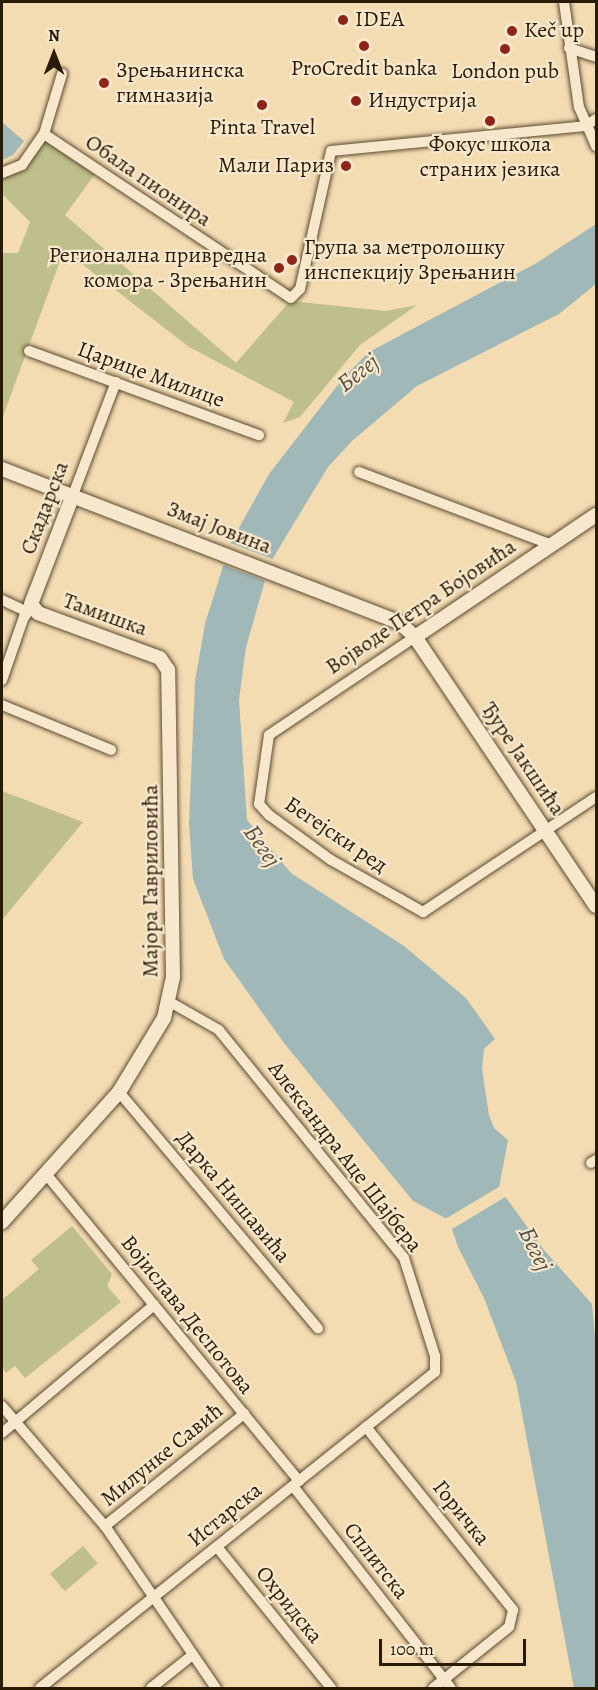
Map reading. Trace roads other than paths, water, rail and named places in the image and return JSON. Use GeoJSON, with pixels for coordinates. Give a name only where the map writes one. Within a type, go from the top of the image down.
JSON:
{"type":"FeatureCollection","features":[{"type":"Feature","properties":{"kind":"street"},"geometry":{"type":"LineString","coordinates":[[564,2],[569,48],[585,126],[597,146]]}},
{"type":"Feature","properties":{"kind":"street"},"geometry":{"type":"LineString","coordinates":[[569,48],[597,57]]}},
{"type":"Feature","properties":{"kind":"street"},"geometry":{"type":"LineString","coordinates":[[2,173],[22,165],[44,134],[62,74]]}},
{"type":"Feature","properties":{"kind":"street"},"geometry":{"type":"LineString","coordinates":[[585,126],[597,119]]}},
{"type":"Feature","properties":{"kind":"street","name":"Обала пионира"},"geometry":{"type":"LineString","coordinates":[[44,134],[291,298],[300,289],[331,151],[585,126]]}},
{"type":"Feature","properties":{"kind":"street","name":"Царице Милице"},"geometry":{"type":"LineString","coordinates":[[28,351],[259,435]]}},
{"type":"Feature","properties":{"kind":"street","name":"Скадарска"},"geometry":{"type":"LineString","coordinates":[[2,680],[116,382]]}},
{"type":"Feature","properties":{"kind":"street","name":"Змај Јовина"},"geometry":{"type":"LineString","coordinates":[[2,469],[297,580],[399,622],[415,637]]}},
{"type":"Feature","properties":{"kind":"street"},"geometry":{"type":"LineString","coordinates":[[359,472],[552,545]]}},
{"type":"Feature","properties":{"kind":"street","name":"Војводе Петра Бојовића"},"geometry":{"type":"LineString","coordinates":[[268,735],[597,515]]}},
{"type":"Feature","properties":{"kind":"street","name":"Тамишка"},"geometry":{"type":"LineString","coordinates":[[2,600],[165,662]]}},
{"type":"Feature","properties":{"kind":"street","name":"Ђуре Јакшића"},"geometry":{"type":"LineString","coordinates":[[415,637],[597,906]]}},
{"type":"Feature","properties":{"kind":"street","name":"Мајора Гавриловића"},"geometry":{"type":"LineString","coordinates":[[2,1222],[119,1092],[170,1002],[174,909],[165,662]]}},
{"type":"Feature","properties":{"kind":"street"},"geometry":{"type":"LineString","coordinates":[[2,705],[111,750]]}},
{"type":"Feature","properties":{"kind":"street","name":"Бегејски ред"},"geometry":{"type":"LineString","coordinates":[[268,735],[259,804],[331,860],[423,912],[546,830]]}},
{"type":"Feature","properties":{"kind":"street"},"geometry":{"type":"LineString","coordinates":[[546,830],[597,797]]}},
{"type":"Feature","properties":{"kind":"street","name":"Александра Аце Шајбера"},"geometry":{"type":"LineString","coordinates":[[170,1002],[219,1030],[404,1258],[435,1356],[435,1372]]}},
{"type":"Feature","properties":{"kind":"street","name":"Дарка Нишавића"},"geometry":{"type":"LineString","coordinates":[[119,1092],[318,1328]]}},
{"type":"Feature","properties":{"kind":"street","name":"Војислава Деспотова"},"geometry":{"type":"LineString","coordinates":[[46,1174],[244,1414],[296,1483]]}},
{"type":"Feature","properties":{"kind":"street"},"geometry":{"type":"LineString","coordinates":[[2,1433],[154,1305]]}},
{"type":"Feature","properties":{"kind":"street","name":"Истарска"},"geometry":{"type":"LineString","coordinates":[[40,1689],[435,1372]]}},
{"type":"Feature","properties":{"kind":"street"},"geometry":{"type":"LineString","coordinates":[[2,1406],[105,1526],[190,1657],[216,1689]]}},
{"type":"Feature","properties":{"kind":"street","name":"Милунке Савић"},"geometry":{"type":"LineString","coordinates":[[105,1526],[244,1414]]}},
{"type":"Feature","properties":{"kind":"street","name":"Горичка"},"geometry":{"type":"LineString","coordinates":[[366,1427],[511,1605],[509,1627],[448,1684]]}},
{"type":"Feature","properties":{"kind":"street","name":"Сплитска"},"geometry":{"type":"LineString","coordinates":[[296,1483],[448,1684]]}},
{"type":"Feature","properties":{"kind":"street","name":"Охридска"},"geometry":{"type":"LineString","coordinates":[[217,1547],[332,1689]]}},
{"type":"Feature","properties":{"kind":"street"},"geometry":{"type":"LineString","coordinates":[[151,1689],[190,1657]]}},
{"type":"Feature","properties":{"kind":"street"},"geometry":{"type":"LineString","coordinates":[[433,1689],[448,1684]]}},
{"type":"Feature","properties":{"kind":"water"},"geometry":{"type":"Polygon","coordinates":[[[2,122],[24,141],[13,155],[2,160],[2,122]]]}},
{"type":"Feature","properties":{"kind":"water","name":"Бегеј"},"geometry":{"type":"Polygon","coordinates":[[[596,224],[596,284],[559,314],[417,386],[352,441],[328,467],[270,563],[246,647],[239,700],[247,820],[291,873],[404,946],[466,998],[495,1039],[484,1049],[482,1069],[489,1115],[494,1128],[508,1140],[499,1188],[544,1250],[592,1304],[596,1347],[596,1688],[574,1688],[516,1382],[484,1298],[458,1247],[449,1220],[413,1201],[284,1043],[224,959],[193,879],[189,824],[195,681],[205,624],[230,544],[269,474],[344,377],[369,352],[535,264],[596,224]]]}},
{"type":"Feature","properties":{"kind":"place","name":"IDEA"},"geometry":{"type":"Point","coordinates":[343,20]}},
{"type":"Feature","properties":{"kind":"place","name":"Keč up"},"geometry":{"type":"Point","coordinates":[512,31]}},
{"type":"Feature","properties":{"kind":"place","name":"ProCredit banka"},"geometry":{"type":"Point","coordinates":[364,46]}},
{"type":"Feature","properties":{"kind":"place","name":"London pub"},"geometry":{"type":"Point","coordinates":[505,49]}},
{"type":"Feature","properties":{"kind":"place","name":"Зрењанинска гимназија"},"geometry":{"type":"Point","coordinates":[104,83]}},
{"type":"Feature","properties":{"kind":"place","name":"Индустрија"},"geometry":{"type":"Point","coordinates":[356,101]}},
{"type":"Feature","properties":{"kind":"place","name":"Pinta Travel"},"geometry":{"type":"Point","coordinates":[262,105]}},
{"type":"Feature","properties":{"kind":"place","name":"Фокус школа страних језика"},"geometry":{"type":"Point","coordinates":[490,121]}},
{"type":"Feature","properties":{"kind":"place","name":"Мали Париз"},"geometry":{"type":"Point","coordinates":[346,166]}},
{"type":"Feature","properties":{"kind":"place","name":"Група за метролошку инспекцију Зрењанин"},"geometry":{"type":"Point","coordinates":[292,260]}},
{"type":"Feature","properties":{"kind":"place","name":"Регионална привредна комора - Зрењанин"},"geometry":{"type":"Point","coordinates":[279,268]}}]}
